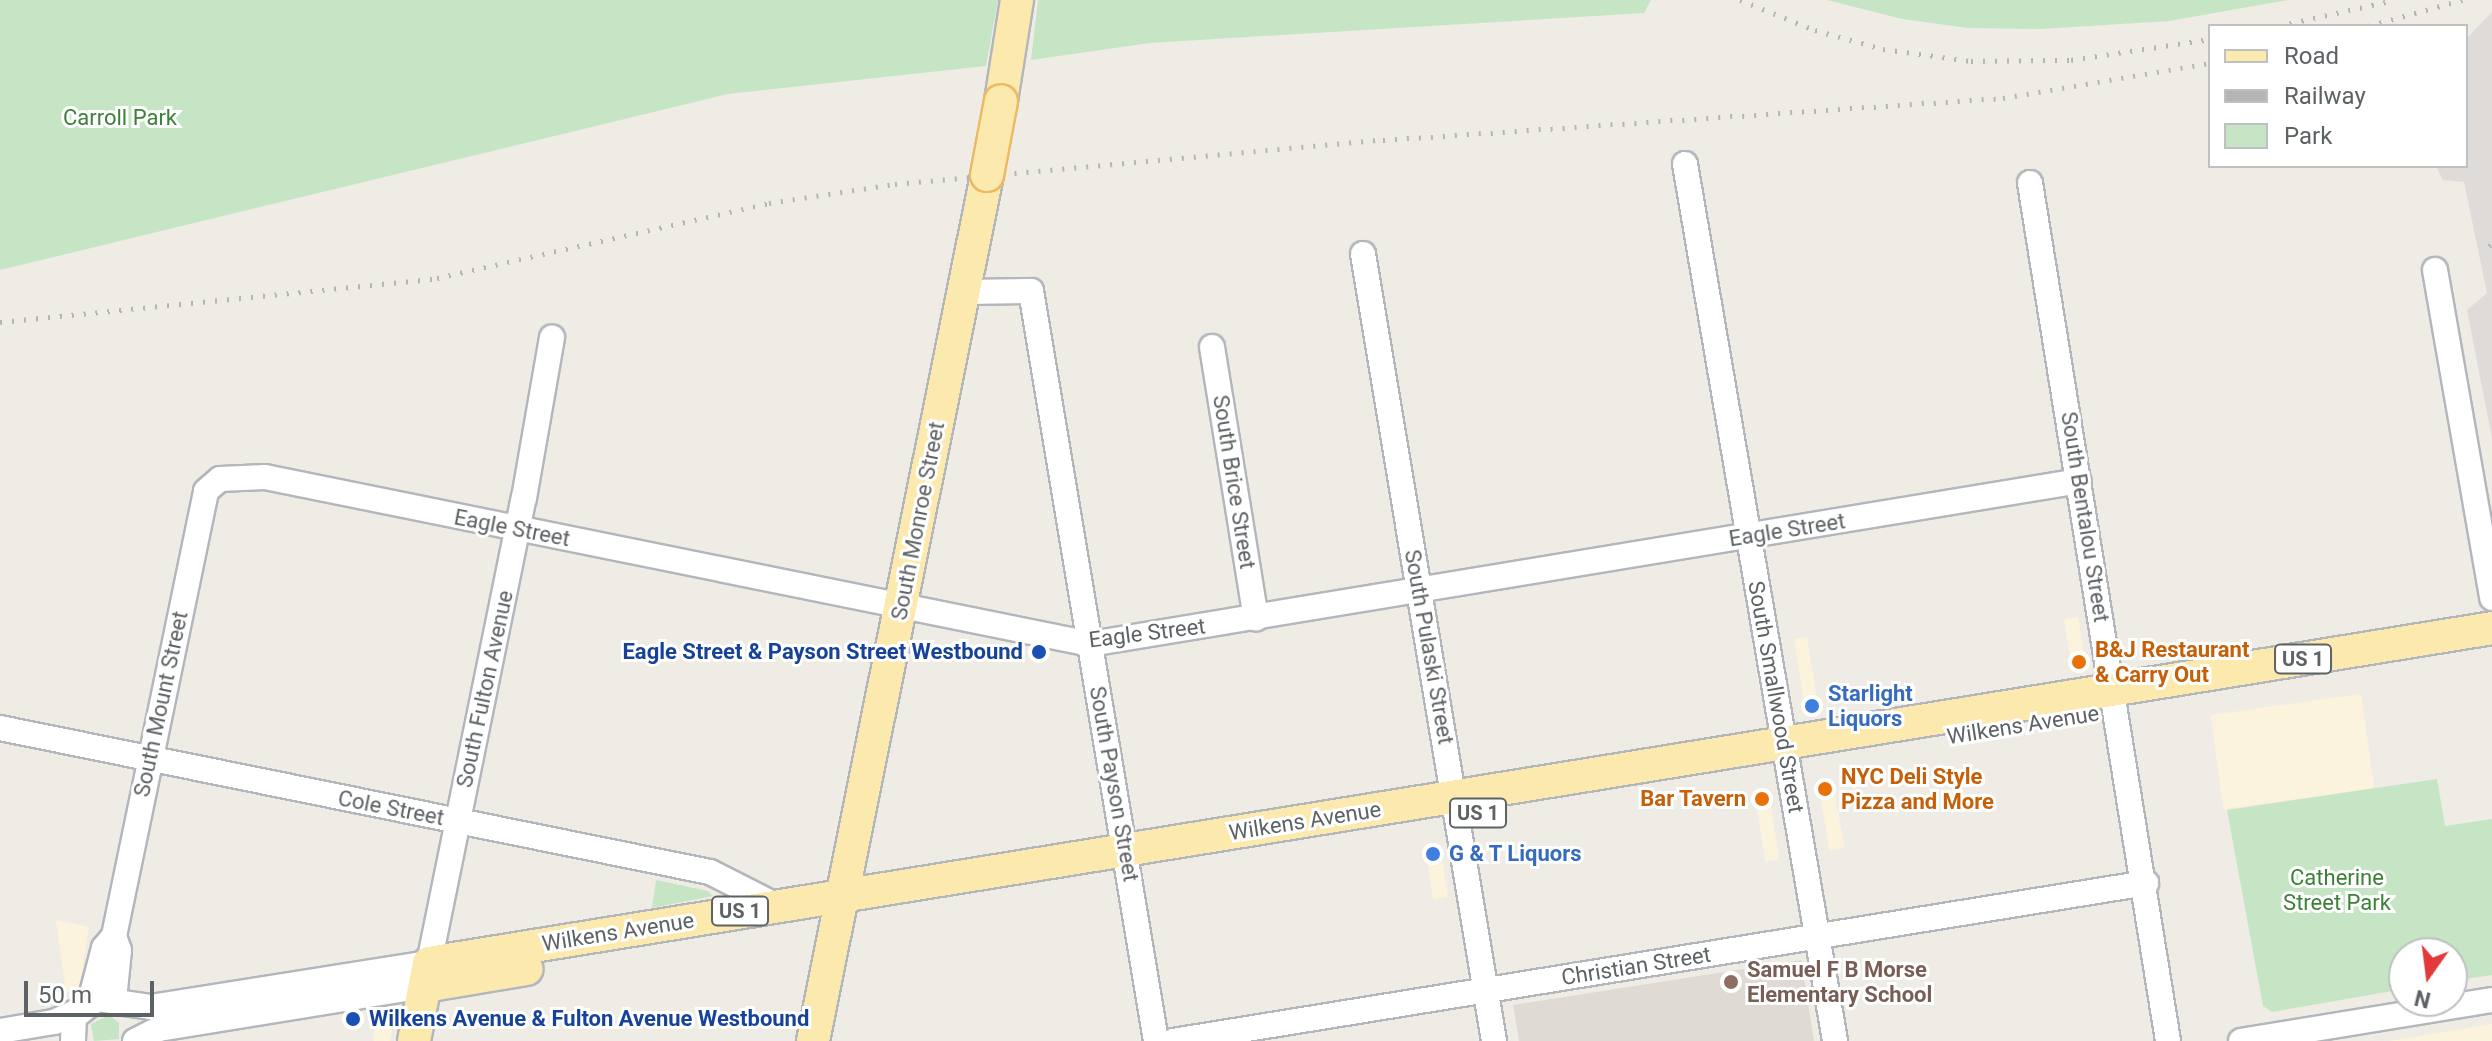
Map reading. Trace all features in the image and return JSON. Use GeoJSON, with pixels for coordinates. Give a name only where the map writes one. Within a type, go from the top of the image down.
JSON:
{"type":"FeatureCollection","features":[{"type":"Feature","properties":{"kind":"main road","name":"South Monroe Street"},"geometry":{"type":"LineString","coordinates":[[813,1041],[966,284],[1010,57],[1017,0]]}},
{"type":"Feature","properties":{"kind":"main road","name":"Wilkens Avenue"},"geometry":{"type":"LineString","coordinates":[[2115,700],[2492,628]]}},
{"type":"Feature","properties":{"kind":"main road","name":"Wilkens Avenue"},"geometry":{"type":"LineString","coordinates":[[427,975],[2115,700],[2492,649]]}},
{"type":"Feature","properties":{"kind":"main road","name":"Wilkens Avenue"},"geometry":{"type":"LineString","coordinates":[[427,975],[775,905],[842,906]]}},
{"type":"Feature","properties":{"kind":"main road","name":"South Fulton Avenue"},"geometry":{"type":"LineString","coordinates":[[414,1041],[427,975]]}},
{"type":"Feature","properties":{"kind":"street","name":"South Smallwood Street"},"geometry":{"type":"LineString","coordinates":[[1685,164],[1835,1041]]}},
{"type":"Feature","properties":{"kind":"street","name":"South Bentalou Street"},"geometry":{"type":"LineString","coordinates":[[2030,183],[2146,883],[2168,1041]]}},
{"type":"Feature","properties":{"kind":"street","name":"South Pulaski Street"},"geometry":{"type":"LineString","coordinates":[[1363,254],[1494,1041]]}},
{"type":"Feature","properties":{"kind":"street"},"geometry":{"type":"LineString","coordinates":[[2435,270],[2492,598]]}},
{"type":"Feature","properties":{"kind":"street","name":"South Payson Street"},"geometry":{"type":"LineString","coordinates":[[966,284],[1031,291],[1156,1041]]}},
{"type":"Feature","properties":{"kind":"street","name":"South Fulton Avenue"},"geometry":{"type":"LineString","coordinates":[[427,975],[518,529],[552,337]]}},
{"type":"Feature","properties":{"kind":"street","name":"South Brice Street"},"geometry":{"type":"LineString","coordinates":[[1212,347],[1256,618]]}},
{"type":"Feature","properties":{"kind":"street","name":"Eagle Street"},"geometry":{"type":"LineString","coordinates":[[220,479],[265,477],[1090,644],[2079,481]]}},
{"type":"Feature","properties":{"kind":"street","name":"South Mount Street"},"geometry":{"type":"LineString","coordinates":[[73,1041],[100,1004],[119,950],[114,936],[206,491],[220,479]]}},
{"type":"Feature","properties":{"kind":"street","name":"Cole Street"},"geometry":{"type":"LineString","coordinates":[[0,728],[710,872],[775,905]]}},
{"type":"Feature","properties":{"kind":"street","name":"Christian Street"},"geometry":{"type":"LineString","coordinates":[[1173,1041],[2146,883]]}},
{"type":"Feature","properties":{"kind":"street","name":"Wilkens Avenue"},"geometry":{"type":"LineString","coordinates":[[0,1031],[54,1022],[100,1004],[151,1007],[427,975]]}},
{"type":"Feature","properties":{"kind":"street","name":"Wilkens Avenue"},"geometry":{"type":"LineString","coordinates":[[135,1041],[159,1029],[427,975]]}},
{"type":"Feature","properties":{"kind":"street"},"geometry":{"type":"LineString","coordinates":[[2241,1041],[2492,1000]]}},
{"type":"Feature","properties":{"kind":"street"},"geometry":{"type":"LineString","coordinates":[[100,1004],[135,1022],[135,1041]]}},
{"type":"Feature","properties":{"kind":"shaded area"},"geometry":{"type":"Polygon","coordinates":[[[2492,12],[2492,438],[2467,310],[2487,293],[2464,182],[2443,180],[2437,168],[2468,168],[2468,37],[2492,12]]]}},
{"type":"Feature","properties":{"kind":"shaded area"},"geometry":{"type":"Polygon","coordinates":[[[2078,617],[2086,666],[2072,669],[2064,619],[2078,617]]]}},
{"type":"Feature","properties":{"kind":"shaded area"},"geometry":{"type":"Polygon","coordinates":[[[1807,637],[1818,709],[1806,711],[1794,639],[1807,637]]]}},
{"type":"Feature","properties":{"kind":"shaded area"},"geometry":{"type":"Polygon","coordinates":[[[2361,694],[2374,788],[2224,809],[2210,715],[2361,694]]]}},
{"type":"Feature","properties":{"kind":"shaded area"},"geometry":{"type":"Polygon","coordinates":[[[1833,783],[1844,848],[1830,851],[1818,786],[1833,783]]]}},
{"type":"Feature","properties":{"kind":"shaded area"},"geometry":{"type":"Polygon","coordinates":[[[1769,794],[1779,859],[1765,861],[1755,796],[1769,794]]]}},
{"type":"Feature","properties":{"kind":"shaded area"},"geometry":{"type":"Polygon","coordinates":[[[1440,847],[1448,897],[1433,900],[1425,849],[1440,847]]]}},
{"type":"Feature","properties":{"kind":"shaded area"},"geometry":{"type":"Polygon","coordinates":[[[56,920],[89,927],[79,990],[66,992],[56,920]]]}},
{"type":"Feature","properties":{"kind":"shaded area","name":"Samuel F B Morse Elementary School"},"geometry":{"type":"Polygon","coordinates":[[[1801,960],[1814,1041],[1519,1041],[1513,1005],[1801,960]]]}},
{"type":"Feature","properties":{"kind":"shaded area"},"geometry":{"type":"Polygon","coordinates":[[[394,1021],[390,1041],[373,1041],[375,1022],[394,1021]]]}},
{"type":"Feature","properties":{"kind":"shaded area"},"geometry":{"type":"Polygon","coordinates":[[[2492,1024],[2492,1041],[2389,1041],[2492,1024]]]}},
{"type":"Feature","properties":{"kind":"green space","name":"Carroll Park"},"geometry":{"type":"Polygon","coordinates":[[[0,0],[998,0],[986,66],[728,94],[0,270],[0,0]]]}},
{"type":"Feature","properties":{"kind":"green space"},"geometry":{"type":"Polygon","coordinates":[[[1038,0],[1651,0],[1644,13],[1150,43],[1031,60],[1038,0]]]}},
{"type":"Feature","properties":{"kind":"green space"},"geometry":{"type":"Polygon","coordinates":[[[1827,0],[2288,0],[2169,21],[2041,29],[1968,28],[1902,19],[1827,0]]]}},
{"type":"Feature","properties":{"kind":"green space","name":"Catherine Street Park"},"geometry":{"type":"Polygon","coordinates":[[[2437,779],[2445,826],[2492,819],[2492,975],[2468,979],[2468,937],[2388,937],[2388,992],[2272,1012],[2263,1006],[2227,810],[2437,779]]]}},
{"type":"Feature","properties":{"kind":"green space"},"geometry":{"type":"Polygon","coordinates":[[[656,880],[708,891],[713,896],[652,908],[656,880]]]}},
{"type":"Feature","properties":{"kind":"green space"},"geometry":{"type":"Polygon","coordinates":[[[109,1015],[119,1023],[119,1039],[94,1041],[91,1024],[109,1015]]]}},
{"type":"Feature","properties":{"kind":"railway"},"geometry":{"type":"LineString","coordinates":[[1740,0],[1815,30],[1883,49],[1971,61],[2071,60],[2208,39]]}},
{"type":"Feature","properties":{"kind":"railway"},"geometry":{"type":"LineString","coordinates":[[2287,24],[2394,0]]}},
{"type":"Feature","properties":{"kind":"railway"},"geometry":{"type":"LineString","coordinates":[[2375,24],[2462,0]]}},
{"type":"Feature","properties":{"kind":"railway"},"geometry":{"type":"LineString","coordinates":[[0,322],[437,278],[769,203],[895,184],[1383,140],[2003,98],[2208,63]]}},
{"type":"Feature","properties":{"kind":"place","name":"Eagle Street & Payson Street Westbound"},"geometry":{"type":"Point","coordinates":[1039,652]}},
{"type":"Feature","properties":{"kind":"place","name":"B&J Restaurant & Carry Out"},"geometry":{"type":"Point","coordinates":[2079,662]}},
{"type":"Feature","properties":{"kind":"place","name":"Starlight Liquors"},"geometry":{"type":"Point","coordinates":[1812,706]}},
{"type":"Feature","properties":{"kind":"place","name":"NYC Deli Style Pizza and More"},"geometry":{"type":"Point","coordinates":[1825,789]}},
{"type":"Feature","properties":{"kind":"place","name":"Bar Tavern"},"geometry":{"type":"Point","coordinates":[1762,799]}},
{"type":"Feature","properties":{"kind":"place","name":"G & T Liquors"},"geometry":{"type":"Point","coordinates":[1433,854]}},
{"type":"Feature","properties":{"kind":"place","name":"Samuel F B Morse Elementary School"},"geometry":{"type":"Point","coordinates":[1731,982]}},
{"type":"Feature","properties":{"kind":"place","name":"Wilkens Avenue & Fulton Avenue Westbound"},"geometry":{"type":"Point","coordinates":[353,1019]}}]}
